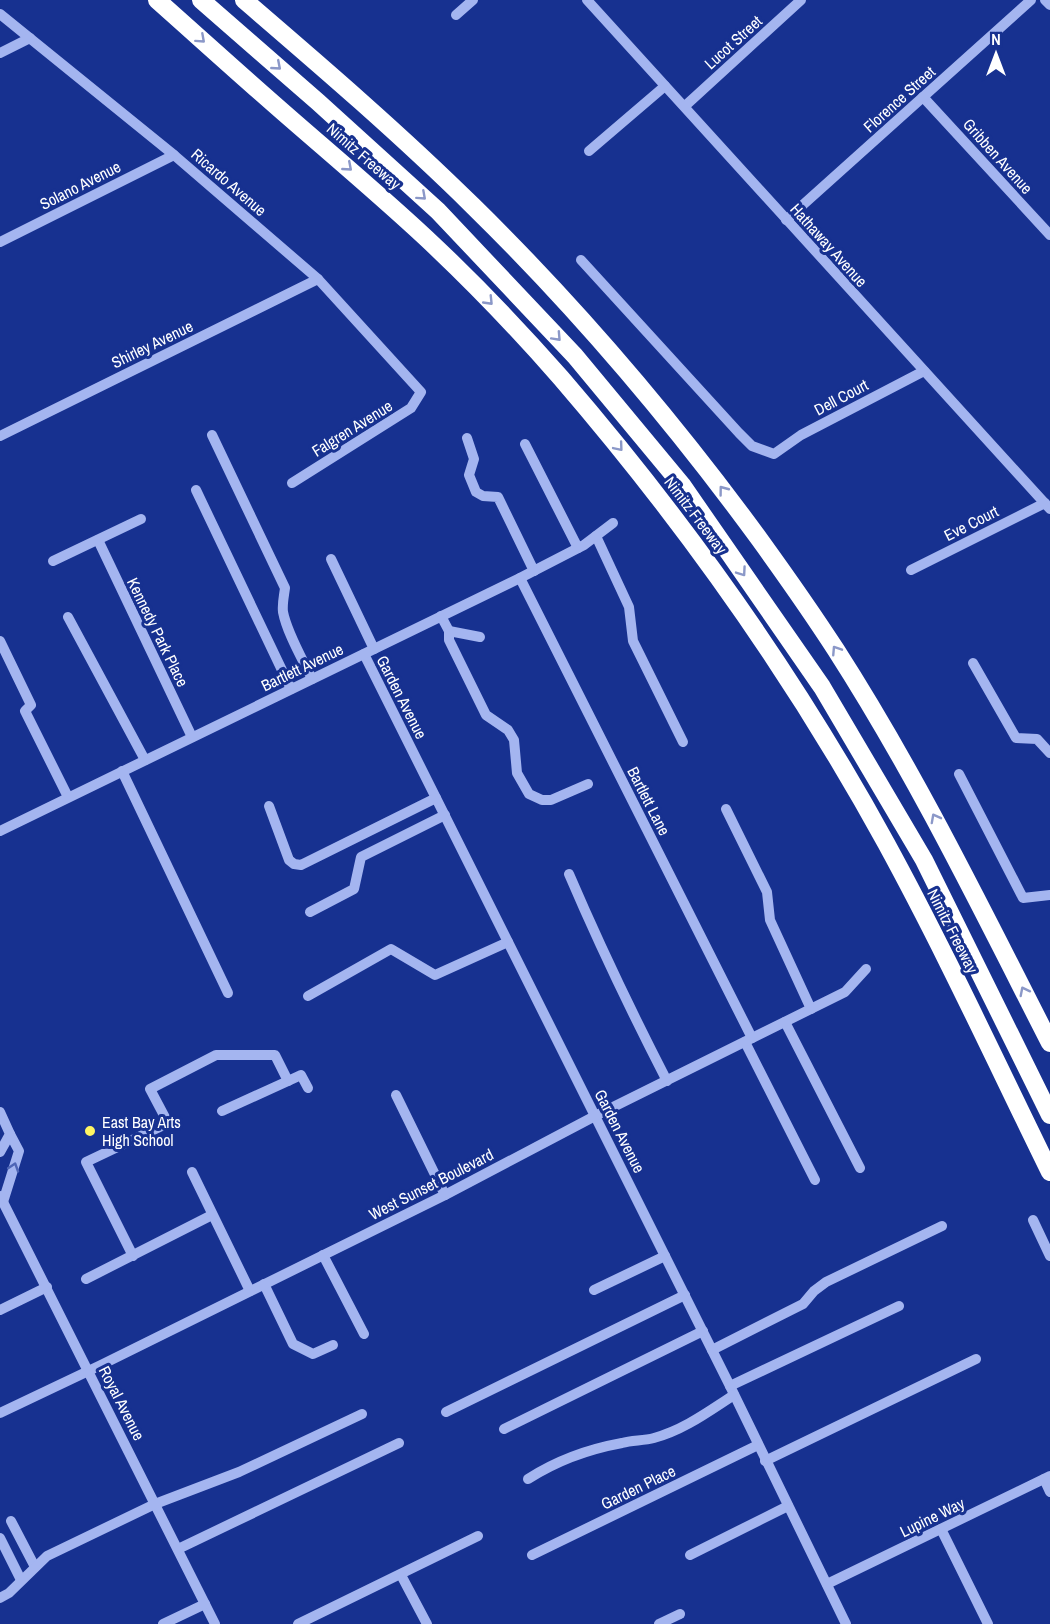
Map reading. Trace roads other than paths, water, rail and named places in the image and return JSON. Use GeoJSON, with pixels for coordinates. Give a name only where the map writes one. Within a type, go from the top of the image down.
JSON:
{"type":"FeatureCollection","features":[{"type":"Feature","properties":{"kind":"highway","name":"Nimitz Freeway"},"geometry":{"type":"LineString","coordinates":[[157,0],[429,240],[559,376],[679,522],[786,676],[842,765],[933,933],[1050,1172]]}},
{"type":"Feature","properties":{"kind":"highway"},"geometry":{"type":"LineString","coordinates":[[201,0],[438,211],[575,356],[682,485],[822,687],[924,860],[1050,1115]]}},
{"type":"Feature","properties":{"kind":"highway"},"geometry":{"type":"LineString","coordinates":[[244,0],[399,136],[529,262],[602,342],[725,492],[835,648],[889,736],[934,816],[1050,1043]]}},
{"type":"Feature","properties":{"kind":"street"},"geometry":{"type":"LineString","coordinates":[[456,15],[473,0]]}},
{"type":"Feature","properties":{"kind":"street","name":"Hathaway Avenue"},"geometry":{"type":"LineString","coordinates":[[587,0],[1047,506]]}},
{"type":"Feature","properties":{"kind":"street","name":"Lucot Street"},"geometry":{"type":"LineString","coordinates":[[685,106],[801,0]]}},
{"type":"Feature","properties":{"kind":"street","name":"Florence Street"},"geometry":{"type":"LineString","coordinates":[[786,220],[1031,0]]}},
{"type":"Feature","properties":{"kind":"street"},"geometry":{"type":"LineString","coordinates":[[1045,0],[1050,5]]}},
{"type":"Feature","properties":{"kind":"street","name":"Ricardo Avenue"},"geometry":{"type":"LineString","coordinates":[[0,14],[174,155],[318,279],[421,392]]}},
{"type":"Feature","properties":{"kind":"street"},"geometry":{"type":"LineString","coordinates":[[0,53],[30,38]]}},
{"type":"Feature","properties":{"kind":"street"},"geometry":{"type":"LineString","coordinates":[[589,151],[665,86]]}},
{"type":"Feature","properties":{"kind":"street","name":"Gribben Avenue"},"geometry":{"type":"LineString","coordinates":[[923,97],[1050,235]]}},
{"type":"Feature","properties":{"kind":"street","name":"Solano Avenue"},"geometry":{"type":"LineString","coordinates":[[0,242],[174,155]]}},
{"type":"Feature","properties":{"kind":"street","name":"Dell Court"},"geometry":{"type":"LineString","coordinates":[[581,260],[739,433],[752,446],[774,454],[801,435],[924,371]]}},
{"type":"Feature","properties":{"kind":"street","name":"Shirley Avenue"},"geometry":{"type":"LineString","coordinates":[[0,436],[318,279]]}},
{"type":"Feature","properties":{"kind":"street","name":"Falgren Avenue"},"geometry":{"type":"LineString","coordinates":[[292,483],[411,408],[421,392]]}},
{"type":"Feature","properties":{"kind":"street"},"geometry":{"type":"LineString","coordinates":[[213,435],[285,588],[284,613],[312,679]]}},
{"type":"Feature","properties":{"kind":"street"},"geometry":{"type":"LineString","coordinates":[[467,438],[474,459],[469,475],[476,492],[483,496],[498,497],[534,571]]}},
{"type":"Feature","properties":{"kind":"street"},"geometry":{"type":"LineString","coordinates":[[525,444],[578,548]]}},
{"type":"Feature","properties":{"kind":"street"},"geometry":{"type":"LineString","coordinates":[[196,490],[291,689]]}},
{"type":"Feature","properties":{"kind":"street","name":"Eve Court"},"geometry":{"type":"LineString","coordinates":[[911,570],[1047,506]]}},
{"type":"Feature","properties":{"kind":"street"},"geometry":{"type":"LineString","coordinates":[[53,561],[141,519]]}},
{"type":"Feature","properties":{"kind":"street","name":"Bartlett Avenue"},"geometry":{"type":"LineString","coordinates":[[0,831],[534,571],[578,548],[613,523]]}},
{"type":"Feature","properties":{"kind":"street"},"geometry":{"type":"LineString","coordinates":[[596,536],[629,607],[633,641],[683,742]]}},
{"type":"Feature","properties":{"kind":"street","name":"Kennedy Park Place"},"geometry":{"type":"LineString","coordinates":[[98,540],[192,737]]}},
{"type":"Feature","properties":{"kind":"street"},"geometry":{"type":"LineString","coordinates":[[331,559],[374,649]]}},
{"type":"Feature","properties":{"kind":"street","name":"Bartlett Lane"},"geometry":{"type":"LineString","coordinates":[[520,578],[815,1180]]}},
{"type":"Feature","properties":{"kind":"street"},"geometry":{"type":"LineString","coordinates":[[441,616],[449,631],[449,640],[486,715],[508,730],[514,740],[517,773],[528,794],[542,800],[551,800],[588,784]]}},
{"type":"Feature","properties":{"kind":"street"},"geometry":{"type":"LineString","coordinates":[[68,617],[145,760]]}},
{"type":"Feature","properties":{"kind":"street"},"geometry":{"type":"LineString","coordinates":[[449,631],[480,637]]}},
{"type":"Feature","properties":{"kind":"street"},"geometry":{"type":"LineString","coordinates":[[0,641],[32,705],[25,711],[68,797]]}},
{"type":"Feature","properties":{"kind":"street","name":"Garden Avenue"},"geometry":{"type":"LineString","coordinates":[[363,654],[703,1331],[846,1624]]}},
{"type":"Feature","properties":{"kind":"street"},"geometry":{"type":"LineString","coordinates":[[973,663],[1016,738],[1037,739],[1050,753]]}},
{"type":"Feature","properties":{"kind":"street"},"geometry":{"type":"LineString","coordinates":[[122,771],[228,993]]}},
{"type":"Feature","properties":{"kind":"street"},"geometry":{"type":"LineString","coordinates":[[960,774],[1023,898],[1050,895]]}},
{"type":"Feature","properties":{"kind":"street"},"geometry":{"type":"LineString","coordinates":[[269,807],[289,860],[301,865],[436,798]]}},
{"type":"Feature","properties":{"kind":"street"},"geometry":{"type":"LineString","coordinates":[[726,809],[767,892],[770,921],[811,1009]]}},
{"type":"Feature","properties":{"kind":"street"},"geometry":{"type":"LineString","coordinates":[[310,912],[354,889],[362,857],[444,815]]}},
{"type":"Feature","properties":{"kind":"street"},"geometry":{"type":"LineString","coordinates":[[569,874],[634,1018],[666,1081]]}},
{"type":"Feature","properties":{"kind":"street"},"geometry":{"type":"LineString","coordinates":[[308,996],[391,950],[435,975],[508,942]]}},
{"type":"Feature","properties":{"kind":"street","name":"West Sunset Boulevard"},"geometry":{"type":"LineString","coordinates":[[0,1413],[445,1195],[595,1116],[845,992],[866,969]]}},
{"type":"Feature","properties":{"kind":"street"},"geometry":{"type":"LineString","coordinates":[[785,1022],[860,1168]]}},
{"type":"Feature","properties":{"kind":"street"},"geometry":{"type":"LineString","coordinates":[[133,1256],[86,1162],[168,1123],[150,1089],[216,1055],[275,1055],[288,1081]]}},
{"type":"Feature","properties":{"kind":"street"},"geometry":{"type":"LineString","coordinates":[[222,1111],[301,1075],[308,1088]]}},
{"type":"Feature","properties":{"kind":"street"},"geometry":{"type":"LineString","coordinates":[[396,1095],[445,1195]]}},
{"type":"Feature","properties":{"kind":"street"},"geometry":{"type":"LineString","coordinates":[[0,1112],[19,1151],[2,1199]]}},
{"type":"Feature","properties":{"kind":"street"},"geometry":{"type":"LineString","coordinates":[[0,1152],[10,1134]]}},
{"type":"Feature","properties":{"kind":"street"},"geometry":{"type":"LineString","coordinates":[[192,1172],[250,1292]]}},
{"type":"Feature","properties":{"kind":"street","name":"Royal Avenue"},"geometry":{"type":"LineString","coordinates":[[2,1199],[215,1624]]}},
{"type":"Feature","properties":{"kind":"street"},"geometry":{"type":"LineString","coordinates":[[86,1279],[212,1215]]}},
{"type":"Feature","properties":{"kind":"street"},"geometry":{"type":"LineString","coordinates":[[0,1222],[11,1217]]}},
{"type":"Feature","properties":{"kind":"street"},"geometry":{"type":"LineString","coordinates":[[1033,1220],[1050,1256]]}},
{"type":"Feature","properties":{"kind":"street"},"geometry":{"type":"LineString","coordinates":[[712,1350],[803,1305],[826,1282],[942,1226]]}},
{"type":"Feature","properties":{"kind":"street"},"geometry":{"type":"LineString","coordinates":[[323,1255],[364,1334]]}},
{"type":"Feature","properties":{"kind":"street"},"geometry":{"type":"LineString","coordinates":[[594,1290],[665,1256]]}},
{"type":"Feature","properties":{"kind":"street"},"geometry":{"type":"LineString","coordinates":[[264,1284],[292,1344],[313,1354],[333,1345]]}},
{"type":"Feature","properties":{"kind":"street"},"geometry":{"type":"LineString","coordinates":[[0,1310],[46,1287]]}},
{"type":"Feature","properties":{"kind":"street"},"geometry":{"type":"LineString","coordinates":[[446,1412],[685,1295]]}},
{"type":"Feature","properties":{"kind":"street"},"geometry":{"type":"LineString","coordinates":[[528,1479],[549,1466],[571,1457],[621,1443],[653,1438],[684,1427],[732,1391],[899,1306]]}},
{"type":"Feature","properties":{"kind":"street"},"geometry":{"type":"LineString","coordinates":[[504,1429],[703,1331]]}},
{"type":"Feature","properties":{"kind":"street"},"geometry":{"type":"LineString","coordinates":[[765,1461],[976,1359]]}},
{"type":"Feature","properties":{"kind":"street"},"geometry":{"type":"LineString","coordinates":[[0,1598],[9,1593],[47,1556],[155,1504],[238,1472],[362,1414]]}},
{"type":"Feature","properties":{"kind":"street"},"geometry":{"type":"LineString","coordinates":[[178,1549],[399,1443]]}},
{"type":"Feature","properties":{"kind":"street","name":"Garden Place"},"geometry":{"type":"LineString","coordinates":[[532,1555],[758,1445]]}},
{"type":"Feature","properties":{"kind":"street"},"geometry":{"type":"LineString","coordinates":[[1047,1478],[1050,1492]]}},
{"type":"Feature","properties":{"kind":"street","name":"Lupine Way"},"geometry":{"type":"LineString","coordinates":[[827,1584],[1047,1478]]}},
{"type":"Feature","properties":{"kind":"street"},"geometry":{"type":"LineString","coordinates":[[690,1555],[788,1506]]}},
{"type":"Feature","properties":{"kind":"street"},"geometry":{"type":"LineString","coordinates":[[11,1521],[35,1567]]}},
{"type":"Feature","properties":{"kind":"street"},"geometry":{"type":"LineString","coordinates":[[941,1529],[988,1624]]}},
{"type":"Feature","properties":{"kind":"street"},"geometry":{"type":"LineString","coordinates":[[298,1624],[478,1536]]}},
{"type":"Feature","properties":{"kind":"street"},"geometry":{"type":"LineString","coordinates":[[0,1538],[21,1580]]}},
{"type":"Feature","properties":{"kind":"street"},"geometry":{"type":"LineString","coordinates":[[401,1575],[427,1624]]}},
{"type":"Feature","properties":{"kind":"street"},"geometry":{"type":"LineString","coordinates":[[164,1624],[205,1604]]}},
{"type":"Feature","properties":{"kind":"street"},"geometry":{"type":"LineString","coordinates":[[659,1624],[680,1614]]}},
{"type":"Feature","properties":{"kind":"place","name":"East Bay Arts High School"},"geometry":{"type":"Point","coordinates":[90,1131]}}]}
